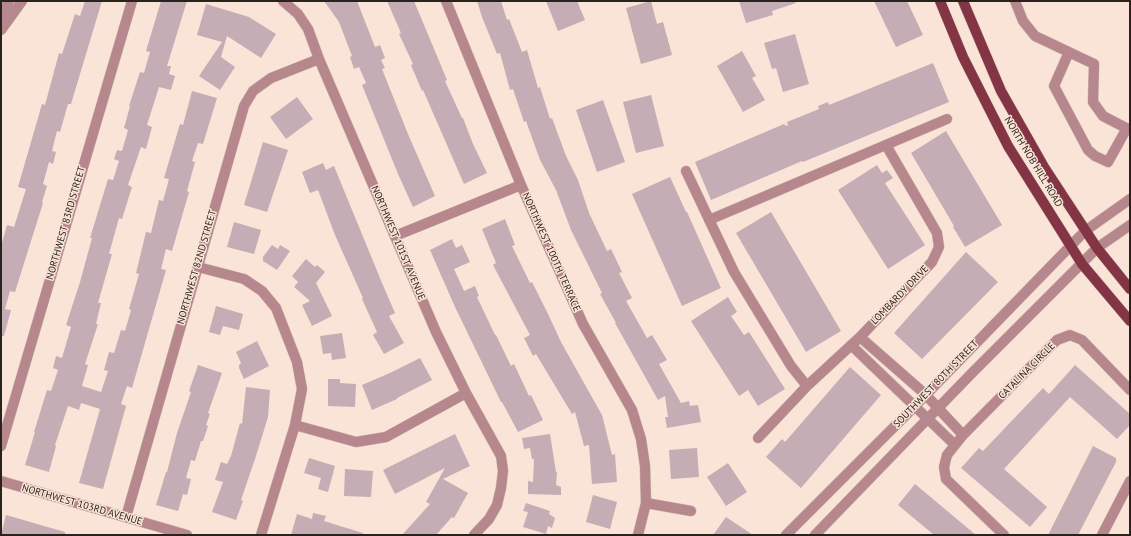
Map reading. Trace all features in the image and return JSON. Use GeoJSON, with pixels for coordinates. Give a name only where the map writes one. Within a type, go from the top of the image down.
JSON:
{"type":"FeatureCollection","features":[{"type":"Feature","properties":{"kind":"main road","name":"NORTH NOB HILL ROAD"},"geometry":{"type":"LineString","coordinates":[[940,1],[963,57],[1008,146],[1082,264],[1130,321]]}},
{"type":"Feature","properties":{"kind":"main road","name":"NORTH NOB HILL ROAD"},"geometry":{"type":"LineString","coordinates":[[963,1],[1001,91],[1044,167],[1085,231],[1130,289]]}},
{"type":"Feature","properties":{"kind":"street"},"geometry":{"type":"LineString","coordinates":[[1,22],[2,15],[9,1]]}},
{"type":"Feature","properties":{"kind":"street"},"geometry":{"type":"LineString","coordinates":[[1,30],[22,1]]}},
{"type":"Feature","properties":{"kind":"street","name":"NORTHWEST 83RD STREET"},"geometry":{"type":"LineString","coordinates":[[1,446],[132,1]]}},
{"type":"Feature","properties":{"kind":"street","name":"NORTHWEST 101ST AVENUE"},"geometry":{"type":"LineString","coordinates":[[283,1],[298,14],[308,30],[436,332],[466,393],[501,456],[501,488],[497,505],[489,520],[474,535]]}},
{"type":"Feature","properties":{"kind":"street","name":"NORTHWEST 100TH TERRACE"},"geometry":{"type":"LineString","coordinates":[[446,1],[521,185],[583,324],[632,410],[641,439],[645,466],[646,503],[638,535]]}},
{"type":"Feature","properties":{"kind":"street"},"geometry":{"type":"LineString","coordinates":[[1015,1],[1022,21],[1035,36],[1069,52],[1094,64],[1093,102],[1103,116],[1128,129],[1108,162],[1095,156],[1088,150],[1054,86],[1069,52]]}},
{"type":"Feature","properties":{"kind":"street","name":"NORTHWEST 82ND STREET"},"geometry":{"type":"LineString","coordinates":[[126,517],[244,106],[253,91],[271,78],[319,59]]}},
{"type":"Feature","properties":{"kind":"street"},"geometry":{"type":"LineString","coordinates":[[709,220],[947,119]]}},
{"type":"Feature","properties":{"kind":"street","name":"LOMBARDY DRIVE"},"geometry":{"type":"LineString","coordinates":[[758,438],[807,386],[860,337],[932,262],[939,247],[937,233],[886,145]]}},
{"type":"Feature","properties":{"kind":"street"},"geometry":{"type":"LineString","coordinates":[[686,171],[734,272],[791,366],[807,386]]}},
{"type":"Feature","properties":{"kind":"street"},"geometry":{"type":"LineString","coordinates":[[395,236],[521,185]]}},
{"type":"Feature","properties":{"kind":"street","name":"SOUTHWEST 80TH STREET"},"geometry":{"type":"LineString","coordinates":[[786,535],[915,406],[1085,231],[1130,199]]}},
{"type":"Feature","properties":{"kind":"street","name":"SOUTHWEST 80TH STREET"},"geometry":{"type":"LineString","coordinates":[[815,535],[1097,248],[1130,225]]}},
{"type":"Feature","properties":{"kind":"street"},"geometry":{"type":"LineString","coordinates":[[198,267],[244,279],[262,291],[276,308],[298,362],[302,389],[295,425],[261,535]]}},
{"type":"Feature","properties":{"kind":"street","name":"CATALINA CIRCLE"},"geometry":{"type":"LineString","coordinates":[[1004,535],[946,479],[944,467],[947,454],[963,435],[1057,340],[1070,335],[1082,340],[1130,390]]}},
{"type":"Feature","properties":{"kind":"street"},"geometry":{"type":"LineString","coordinates":[[860,337],[879,344],[887,354],[886,360],[877,370]]}},
{"type":"Feature","properties":{"kind":"street"},"geometry":{"type":"LineString","coordinates":[[851,345],[955,445]]}},
{"type":"Feature","properties":{"kind":"street"},"geometry":{"type":"LineString","coordinates":[[886,360],[925,394],[963,435]]}},
{"type":"Feature","properties":{"kind":"street"},"geometry":{"type":"LineString","coordinates":[[295,425],[356,442],[386,436],[466,393]]}},
{"type":"Feature","properties":{"kind":"street","name":"NORTHWEST 103RD AVENUE"},"geometry":{"type":"LineString","coordinates":[[1,481],[187,535]]}},
{"type":"Feature","properties":{"kind":"street"},"geometry":{"type":"LineString","coordinates":[[1102,535],[1130,481]]}},
{"type":"Feature","properties":{"kind":"street"},"geometry":{"type":"LineString","coordinates":[[646,503],[691,511]]}},
{"type":"Feature","properties":{"kind":"building"},"geometry":{"type":"Polygon","coordinates":[[[85,1],[102,1],[71,104],[68,104],[60,132],[57,131],[52,151],[56,152],[53,164],[49,162],[43,184],[47,186],[42,202],[43,203],[15,292],[10,291],[5,309],[11,310],[4,336],[1,336],[1,246],[7,225],[14,227],[26,189],[18,187],[42,104],[45,105],[59,53],[62,54],[75,14],[80,16],[85,1]]]}},
{"type":"Feature","properties":{"kind":"building"},"geometry":{"type":"Polygon","coordinates":[[[161,1],[187,1],[167,66],[171,66],[169,74],[175,76],[171,90],[159,87],[147,125],[152,127],[146,149],[141,147],[128,185],[132,187],[122,219],[119,218],[109,254],[112,254],[98,303],[101,303],[96,324],[98,324],[85,364],[88,365],[82,386],[101,392],[108,371],[104,370],[109,352],[114,353],[121,330],[125,331],[131,310],[129,309],[139,274],[136,273],[146,232],[151,233],[159,200],[163,201],[169,179],[164,178],[180,124],[183,125],[192,91],[217,98],[203,144],[198,143],[192,161],[195,162],[187,191],[189,192],[172,251],[166,249],[161,269],[166,270],[132,388],[127,386],[121,404],[126,406],[103,489],[79,483],[100,409],[81,403],[79,410],[68,406],[55,445],[49,472],[25,465],[47,390],[51,391],[58,370],[53,368],[56,356],[62,358],[71,327],[66,325],[80,282],[92,238],[90,238],[108,179],[113,180],[119,161],[114,159],[117,150],[122,151],[128,130],[124,128],[129,106],[140,72],[144,73],[150,52],[146,51],[161,1]]]}},
{"type":"Feature","properties":{"kind":"building"},"geometry":{"type":"Polygon","coordinates":[[[324,1],[357,1],[375,47],[380,45],[385,58],[381,60],[385,68],[382,69],[435,196],[413,207],[362,85],[366,83],[359,67],[354,69],[350,57],[352,56],[339,22],[324,1]]]}},
{"type":"Feature","properties":{"kind":"building"},"geometry":{"type":"Polygon","coordinates":[[[387,1],[414,1],[447,80],[445,81],[487,173],[464,184],[411,65],[413,64],[399,34],[401,33],[387,1]]]}},
{"type":"Feature","properties":{"kind":"building"},"geometry":{"type":"Polygon","coordinates":[[[477,1],[501,1],[507,20],[509,19],[522,52],[527,50],[538,88],[540,87],[550,119],[552,118],[566,156],[578,180],[589,213],[607,251],[611,249],[622,272],[619,273],[632,298],[626,301],[647,338],[652,335],[667,360],[659,364],[681,403],[689,401],[690,406],[698,405],[701,422],[667,428],[665,417],[668,417],[665,396],[658,400],[600,294],[602,293],[571,230],[556,190],[540,160],[526,121],[524,122],[513,89],[510,90],[500,53],[497,54],[477,1]]]}},
{"type":"Feature","properties":{"kind":"building"},"geometry":{"type":"Polygon","coordinates":[[[546,1],[577,1],[585,20],[558,31],[546,1]]]}},
{"type":"Feature","properties":{"kind":"building"},"geometry":{"type":"Polygon","coordinates":[[[651,1],[657,24],[663,22],[672,55],[641,64],[626,8],[651,1]]]}},
{"type":"Feature","properties":{"kind":"building"},"geometry":{"type":"Polygon","coordinates":[[[739,1],[795,1],[796,3],[772,11],[773,15],[746,23],[739,1]]]}},
{"type":"Feature","properties":{"kind":"building"},"geometry":{"type":"Polygon","coordinates":[[[874,1],[907,1],[923,35],[896,47],[874,1]]]}},
{"type":"Feature","properties":{"kind":"building"},"geometry":{"type":"Polygon","coordinates":[[[206,4],[249,17],[276,34],[261,58],[227,36],[221,57],[235,67],[220,90],[199,76],[222,42],[197,35],[206,4]]]}},
{"type":"Feature","properties":{"kind":"building"},"geometry":{"type":"Polygon","coordinates":[[[795,34],[809,84],[783,92],[776,68],[772,69],[764,43],[795,34]]]}},
{"type":"Feature","properties":{"kind":"building"},"geometry":{"type":"Polygon","coordinates":[[[742,51],[756,76],[752,78],[765,100],[743,112],[717,66],[742,51]]]}},
{"type":"Feature","properties":{"kind":"building"},"geometry":{"type":"Polygon","coordinates":[[[933,63],[949,102],[803,162],[802,161],[711,200],[695,162],[784,124],[786,126],[788,125],[787,122],[819,109],[818,106],[828,102],[829,105],[933,63]]]}},
{"type":"Feature","properties":{"kind":"building"},"geometry":{"type":"Polygon","coordinates":[[[651,95],[664,146],[636,153],[623,102],[651,95]]]}},
{"type":"Feature","properties":{"kind":"building"},"geometry":{"type":"Polygon","coordinates":[[[297,97],[313,119],[286,139],[270,117],[297,97]]]}},
{"type":"Feature","properties":{"kind":"building"},"geometry":{"type":"Polygon","coordinates":[[[603,100],[625,162],[597,172],[576,110],[603,100]]]}},
{"type":"Feature","properties":{"kind":"building"},"geometry":{"type":"Polygon","coordinates":[[[946,131],[1002,225],[965,247],[911,153],[946,131]]]}},
{"type":"Feature","properties":{"kind":"building"},"geometry":{"type":"Polygon","coordinates":[[[263,142],[288,150],[267,212],[244,205],[263,142]]]}},
{"type":"Feature","properties":{"kind":"building"},"geometry":{"type":"Polygon","coordinates":[[[323,163],[326,170],[334,166],[395,313],[389,316],[404,343],[384,354],[373,335],[377,332],[335,235],[318,190],[310,193],[302,172],[323,163]]]}},
{"type":"Feature","properties":{"kind":"building"},"geometry":{"type":"Polygon","coordinates":[[[877,165],[882,173],[887,170],[893,178],[885,183],[925,245],[888,269],[838,190],[877,165]]]}},
{"type":"Feature","properties":{"kind":"building"},"geometry":{"type":"Polygon","coordinates":[[[670,177],[721,288],[682,306],[632,194],[670,177]]]}},
{"type":"Feature","properties":{"kind":"building"},"geometry":{"type":"Polygon","coordinates":[[[771,212],[841,331],[806,352],[736,233],[771,212]]]}},
{"type":"Feature","properties":{"kind":"building"},"geometry":{"type":"Polygon","coordinates":[[[505,219],[515,245],[512,246],[530,283],[532,282],[561,342],[602,415],[612,455],[615,454],[617,482],[592,484],[589,445],[584,446],[575,412],[572,414],[536,354],[533,356],[524,338],[530,335],[493,265],[496,263],[482,229],[505,219]]]}},
{"type":"Feature","properties":{"kind":"building"},"geometry":{"type":"Polygon","coordinates":[[[234,222],[261,230],[254,254],[227,247],[234,222]]]}},
{"type":"Feature","properties":{"kind":"building"},"geometry":{"type":"Polygon","coordinates":[[[452,239],[456,248],[462,245],[470,262],[454,269],[464,291],[475,286],[479,296],[477,297],[495,335],[511,366],[514,364],[529,396],[531,395],[543,420],[518,432],[501,402],[455,307],[430,250],[452,239]]]}},
{"type":"Feature","properties":{"kind":"building"},"geometry":{"type":"Polygon","coordinates":[[[272,245],[278,249],[280,245],[290,251],[277,270],[263,261],[263,257],[272,245]]]}},
{"type":"Feature","properties":{"kind":"building"},"geometry":{"type":"Polygon","coordinates":[[[966,252],[998,282],[922,359],[894,333],[966,252]]]}},
{"type":"Feature","properties":{"kind":"building"},"geometry":{"type":"Polygon","coordinates":[[[306,259],[315,267],[317,265],[325,272],[316,283],[332,316],[312,326],[302,305],[310,301],[294,287],[298,282],[292,276],[306,259]]]}},
{"type":"Feature","properties":{"kind":"building"},"geometry":{"type":"Polygon","coordinates":[[[728,297],[737,312],[731,316],[744,335],[749,332],[785,389],[758,406],[748,390],[739,396],[691,321],[728,297]]]}},
{"type":"Feature","properties":{"kind":"building"},"geometry":{"type":"Polygon","coordinates":[[[216,306],[243,314],[239,330],[223,326],[220,335],[209,332],[216,306]]]}},
{"type":"Feature","properties":{"kind":"building"},"geometry":{"type":"Polygon","coordinates":[[[342,333],[346,358],[332,360],[331,353],[323,354],[320,336],[342,333]]]}},
{"type":"Feature","properties":{"kind":"building"},"geometry":{"type":"Polygon","coordinates":[[[257,341],[269,366],[244,379],[239,368],[241,363],[236,352],[257,341]]]}},
{"type":"Feature","properties":{"kind":"building"},"geometry":{"type":"Polygon","coordinates":[[[420,358],[432,380],[397,399],[372,410],[362,385],[420,358]]]}},
{"type":"Feature","properties":{"kind":"building"},"geometry":{"type":"Polygon","coordinates":[[[198,365],[222,373],[208,413],[210,414],[206,425],[208,426],[203,441],[201,441],[195,461],[191,460],[186,478],[191,479],[187,495],[183,494],[178,511],[156,505],[198,365]]]}},
{"type":"Feature","properties":{"kind":"building"},"geometry":{"type":"Polygon","coordinates":[[[1075,365],[1130,414],[1130,425],[1117,439],[1070,397],[1004,469],[1047,507],[1030,527],[961,468],[979,448],[983,451],[1043,388],[1049,394],[1075,365]]]}},
{"type":"Feature","properties":{"kind":"building"},"geometry":{"type":"Polygon","coordinates":[[[850,367],[881,395],[801,488],[766,457],[782,439],[785,442],[850,367]]]}},
{"type":"Feature","properties":{"kind":"building"},"geometry":{"type":"Polygon","coordinates":[[[328,379],[340,379],[340,383],[356,384],[355,407],[328,406],[328,379]]]}},
{"type":"Feature","properties":{"kind":"building"},"geometry":{"type":"Polygon","coordinates":[[[246,387],[270,390],[268,417],[236,520],[212,512],[223,482],[215,480],[221,462],[227,464],[231,456],[240,423],[242,424],[246,387]]]}},
{"type":"Feature","properties":{"kind":"building"},"geometry":{"type":"Polygon","coordinates":[[[455,434],[470,466],[443,479],[468,493],[454,518],[452,517],[436,535],[402,535],[430,504],[426,502],[445,468],[395,494],[383,470],[455,434]]]}},
{"type":"Feature","properties":{"kind":"building"},"geometry":{"type":"Polygon","coordinates":[[[550,434],[557,472],[556,485],[561,487],[561,495],[528,494],[528,481],[533,482],[534,459],[532,459],[530,448],[524,449],[522,438],[550,434]]]}},
{"type":"Feature","properties":{"kind":"building"},"geometry":{"type":"Polygon","coordinates":[[[1093,446],[1116,458],[1116,462],[1078,535],[1048,535],[1093,446]]]}},
{"type":"Feature","properties":{"kind":"building"},"geometry":{"type":"Polygon","coordinates":[[[697,448],[699,477],[671,479],[669,450],[697,448]]]}},
{"type":"Feature","properties":{"kind":"building"},"geometry":{"type":"Polygon","coordinates":[[[309,458],[335,466],[328,492],[318,489],[321,478],[304,473],[309,458]]]}},
{"type":"Feature","properties":{"kind":"building"},"geometry":{"type":"Polygon","coordinates":[[[728,463],[747,492],[726,506],[707,477],[728,463]]]}},
{"type":"Feature","properties":{"kind":"building"},"geometry":{"type":"Polygon","coordinates":[[[345,469],[373,471],[371,497],[344,496],[345,469]]]}},
{"type":"Feature","properties":{"kind":"building"},"geometry":{"type":"Polygon","coordinates":[[[915,484],[976,535],[934,535],[898,505],[915,484]]]}},
{"type":"Feature","properties":{"kind":"building"},"geometry":{"type":"Polygon","coordinates":[[[593,495],[617,502],[610,529],[586,522],[593,495]]]}},
{"type":"Feature","properties":{"kind":"building"},"geometry":{"type":"Polygon","coordinates":[[[526,503],[550,511],[549,514],[555,518],[552,528],[548,526],[546,534],[523,527],[528,512],[523,511],[526,503]]]}},
{"type":"Feature","properties":{"kind":"building"},"geometry":{"type":"Polygon","coordinates":[[[313,513],[326,516],[324,521],[363,533],[362,535],[291,535],[297,514],[312,519],[313,513]]]}},
{"type":"Feature","properties":{"kind":"building"},"geometry":{"type":"Polygon","coordinates":[[[6,515],[65,532],[65,535],[1,535],[6,515]]]}},
{"type":"Feature","properties":{"kind":"building"},"geometry":{"type":"Polygon","coordinates":[[[726,517],[753,535],[713,535],[726,517]]]}}]}
